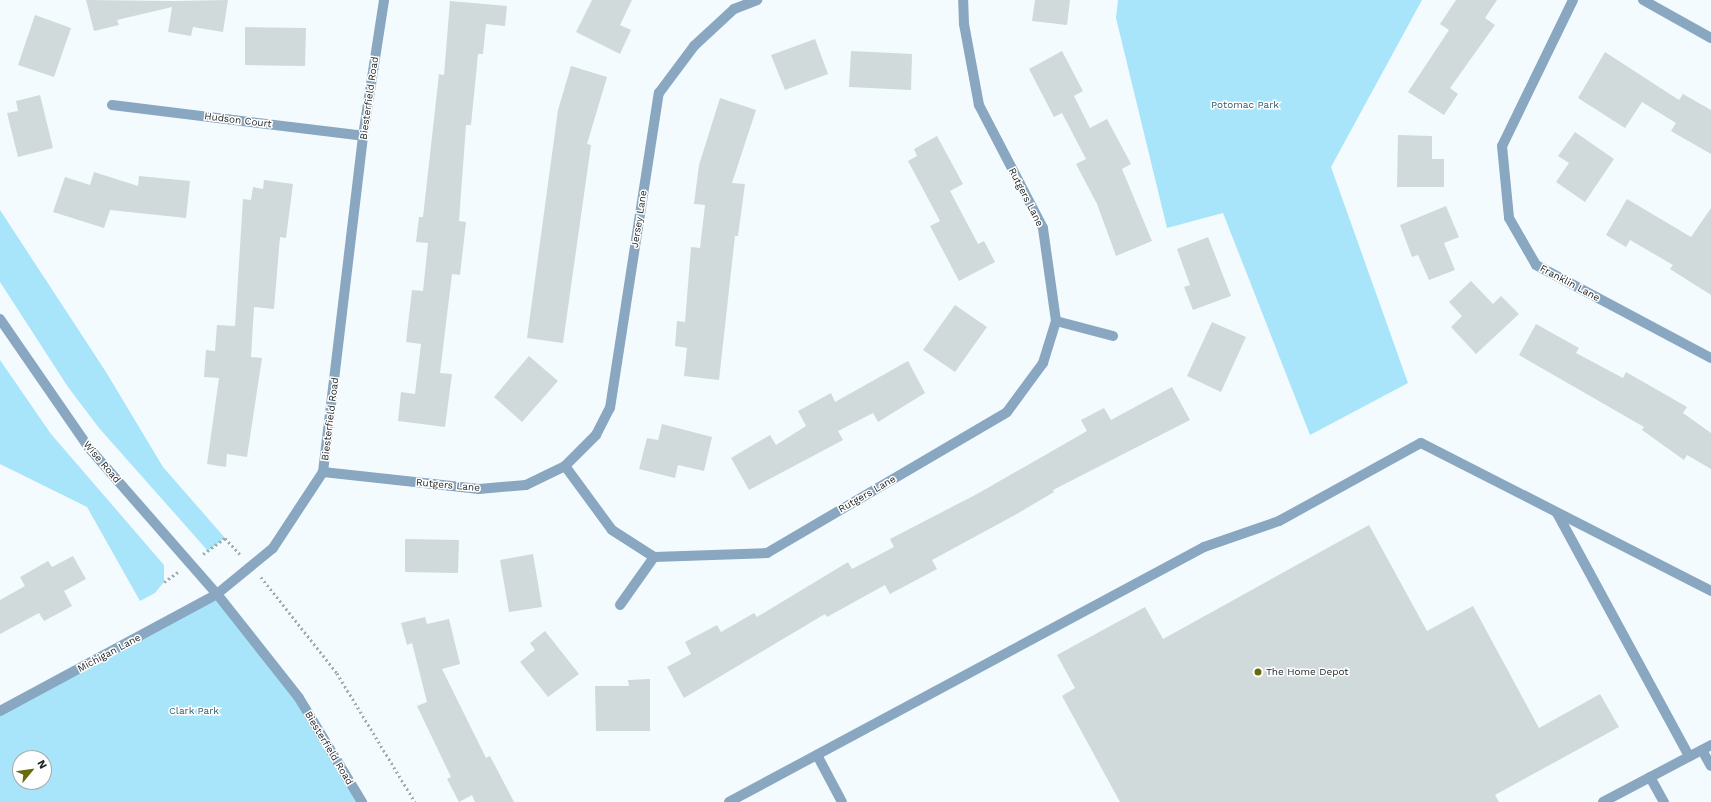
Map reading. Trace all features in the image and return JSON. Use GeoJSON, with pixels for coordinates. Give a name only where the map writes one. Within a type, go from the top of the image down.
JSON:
{"type":"FeatureCollection","features":[{"type":"Feature","properties":{"kind":"street","name":"Biesterfield Road"},"geometry":{"type":"LineString","coordinates":[[362,802],[299,698],[217,594],[273,548],[323,472],[364,136],[384,0]]}},
{"type":"Feature","properties":{"kind":"street","name":"Jersey Lane"},"geometry":{"type":"LineString","coordinates":[[565,466],[596,435],[610,408],[659,93],[694,46],[734,9],[756,0]]}},
{"type":"Feature","properties":{"kind":"street","name":"Rutgers Lane"},"geometry":{"type":"LineString","coordinates":[[654,557],[767,553],[1007,412],[1043,363],[1056,321],[1043,228],[979,105],[964,24],[963,0]]}},
{"type":"Feature","properties":{"kind":"street","name":"Franklin Lane"},"geometry":{"type":"LineString","coordinates":[[1573,0],[1502,146],[1509,218],[1536,265],[1711,358]]}},
{"type":"Feature","properties":{"kind":"street"},"geometry":{"type":"LineString","coordinates":[[1643,0],[1711,38]]}},
{"type":"Feature","properties":{"kind":"street","name":"Hudson Court"},"geometry":{"type":"LineString","coordinates":[[112,105],[364,136]]}},
{"type":"Feature","properties":{"kind":"street","name":"Wise Road"},"geometry":{"type":"LineString","coordinates":[[0,319],[88,448],[217,594]]}},
{"type":"Feature","properties":{"kind":"street"},"geometry":{"type":"LineString","coordinates":[[1056,321],[1113,336]]}},
{"type":"Feature","properties":{"kind":"street"},"geometry":{"type":"LineString","coordinates":[[729,802],[1204,547],[1280,521],[1421,443],[1711,591]]}},
{"type":"Feature","properties":{"kind":"street","name":"Rutgers Lane"},"geometry":{"type":"LineString","coordinates":[[323,472],[479,489],[526,485],[565,466]]}},
{"type":"Feature","properties":{"kind":"street"},"geometry":{"type":"LineString","coordinates":[[565,466],[612,530],[654,557],[620,605]]}},
{"type":"Feature","properties":{"kind":"street"},"geometry":{"type":"LineString","coordinates":[[1557,513],[1689,756]]}},
{"type":"Feature","properties":{"kind":"street","name":"Michigan Lane"},"geometry":{"type":"LineString","coordinates":[[0,712],[217,594]]}},
{"type":"Feature","properties":{"kind":"street"},"geometry":{"type":"LineString","coordinates":[[1603,802],[1706,747],[1711,766]]}},
{"type":"Feature","properties":{"kind":"street"},"geometry":{"type":"LineString","coordinates":[[817,755],[838,800]]}},
{"type":"Feature","properties":{"kind":"street"},"geometry":{"type":"LineString","coordinates":[[1650,777],[1664,802]]}},
{"type":"Feature","properties":{"kind":"path"},"geometry":{"type":"LineString","coordinates":[[276,592],[337,673],[415,802]]}},
{"type":"Feature","properties":{"kind":"green space","name":"Potomac Park"},"geometry":{"type":"Polygon","coordinates":[[[1118,0],[1422,0],[1331,167],[1408,383],[1310,435],[1223,213],[1167,228],[1116,18],[1118,0]]]}},
{"type":"Feature","properties":{"kind":"green space"},"geometry":{"type":"Polygon","coordinates":[[[0,210],[106,372],[163,467],[225,538],[208,551],[99,428],[68,387],[0,282],[0,210]]]}},
{"type":"Feature","properties":{"kind":"green space"},"geometry":{"type":"Polygon","coordinates":[[[0,360],[51,434],[164,565],[164,582],[155,593],[140,601],[87,507],[0,464],[0,360]]]}},
{"type":"Feature","properties":{"kind":"green space","name":"Clark Park"},"geometry":{"type":"Polygon","coordinates":[[[217,594],[299,698],[362,802],[0,802],[0,711],[217,594]]]}},
{"type":"Feature","properties":{"kind":"building"},"geometry":{"type":"Polygon","coordinates":[[[86,0],[228,0],[223,32],[193,27],[191,36],[168,32],[172,7],[117,20],[119,25],[94,31],[86,0]]]}},
{"type":"Feature","properties":{"kind":"building"},"geometry":{"type":"Polygon","coordinates":[[[592,0],[632,0],[620,25],[631,30],[620,54],[576,32],[592,0]]]}},
{"type":"Feature","properties":{"kind":"building"},"geometry":{"type":"Polygon","coordinates":[[[1035,0],[1070,0],[1067,25],[1032,21],[1035,0]]]}},
{"type":"Feature","properties":{"kind":"building"},"geometry":{"type":"Polygon","coordinates":[[[1456,0],[1497,0],[1485,18],[1495,25],[1450,88],[1458,94],[1444,115],[1408,92],[1449,30],[1440,24],[1456,0]]]}},
{"type":"Feature","properties":{"kind":"building"},"geometry":{"type":"Polygon","coordinates":[[[450,1],[507,6],[505,26],[486,24],[483,54],[478,54],[471,125],[466,125],[459,221],[466,222],[460,275],[452,274],[440,373],[452,374],[445,427],[398,421],[401,392],[415,394],[421,344],[406,342],[412,290],[423,291],[428,243],[416,242],[419,217],[423,217],[439,74],[444,75],[450,1]]]}},
{"type":"Feature","properties":{"kind":"building"},"geometry":{"type":"Polygon","coordinates":[[[35,15],[71,28],[54,77],[18,65],[35,15]]]}},
{"type":"Feature","properties":{"kind":"building"},"geometry":{"type":"Polygon","coordinates":[[[245,27],[306,28],[305,66],[245,65],[245,27]]]}},
{"type":"Feature","properties":{"kind":"building"},"geometry":{"type":"Polygon","coordinates":[[[815,39],[828,74],[785,90],[771,55],[815,39]]]}},
{"type":"Feature","properties":{"kind":"building"},"geometry":{"type":"Polygon","coordinates":[[[851,51],[912,54],[911,90],[849,87],[851,51]]]}},
{"type":"Feature","properties":{"kind":"building"},"geometry":{"type":"Polygon","coordinates":[[[1062,51],[1083,91],[1074,96],[1090,128],[1107,119],[1131,164],[1122,169],[1152,241],[1116,256],[1097,204],[1076,164],[1086,159],[1062,113],[1054,117],[1029,69],[1062,51]]]}},
{"type":"Feature","properties":{"kind":"building"},"geometry":{"type":"Polygon","coordinates":[[[1605,52],[1679,100],[1683,94],[1711,110],[1711,154],[1671,131],[1676,123],[1642,102],[1625,128],[1578,98],[1605,52]]]}},
{"type":"Feature","properties":{"kind":"building"},"geometry":{"type":"Polygon","coordinates":[[[571,66],[607,77],[587,144],[591,145],[563,343],[527,338],[558,110],[571,66]]]}},
{"type":"Feature","properties":{"kind":"building"},"geometry":{"type":"Polygon","coordinates":[[[40,95],[53,148],[18,157],[7,113],[18,111],[16,101],[40,95]]]}},
{"type":"Feature","properties":{"kind":"building"},"geometry":{"type":"Polygon","coordinates":[[[720,98],[756,110],[732,183],[745,184],[738,236],[735,236],[719,380],[684,376],[687,348],[675,346],[677,321],[685,322],[691,247],[700,248],[705,205],[694,204],[699,165],[720,98]]]}},
{"type":"Feature","properties":{"kind":"building"},"geometry":{"type":"Polygon","coordinates":[[[1575,132],[1614,159],[1585,202],[1556,182],[1569,163],[1558,156],[1575,132]]]}},
{"type":"Feature","properties":{"kind":"building"},"geometry":{"type":"Polygon","coordinates":[[[1398,135],[1432,136],[1432,159],[1444,159],[1444,187],[1397,187],[1398,135]]]}},
{"type":"Feature","properties":{"kind":"building"},"geometry":{"type":"Polygon","coordinates":[[[937,136],[963,184],[950,191],[978,244],[984,241],[995,262],[959,281],[930,226],[940,221],[908,161],[917,156],[914,149],[937,136]]]}},
{"type":"Feature","properties":{"kind":"building"},"geometry":{"type":"Polygon","coordinates":[[[94,172],[138,186],[139,176],[190,181],[186,218],[110,210],[104,228],[53,212],[65,177],[90,185],[94,172]]]}},
{"type":"Feature","properties":{"kind":"building"},"geometry":{"type":"Polygon","coordinates":[[[264,180],[293,184],[286,238],[280,237],[274,309],[254,307],[251,357],[262,358],[247,457],[227,454],[226,467],[207,464],[219,378],[204,377],[206,350],[215,351],[217,325],[235,326],[243,199],[251,200],[253,187],[263,189],[264,180]]]}},
{"type":"Feature","properties":{"kind":"building"},"geometry":{"type":"Polygon","coordinates":[[[1627,199],[1691,237],[1711,208],[1711,295],[1670,269],[1673,265],[1630,240],[1626,247],[1606,235],[1627,199]]]}},
{"type":"Feature","properties":{"kind":"building"},"geometry":{"type":"Polygon","coordinates":[[[1446,206],[1459,237],[1444,243],[1455,270],[1429,280],[1418,255],[1412,257],[1400,225],[1446,206]]]}},
{"type":"Feature","properties":{"kind":"building"},"geometry":{"type":"Polygon","coordinates":[[[1208,237],[1231,296],[1193,310],[1184,287],[1190,285],[1177,249],[1208,237]]]}},
{"type":"Feature","properties":{"kind":"building"},"geometry":{"type":"Polygon","coordinates":[[[1471,281],[1493,304],[1501,296],[1519,314],[1476,354],[1451,327],[1462,316],[1449,302],[1471,281]]]}},
{"type":"Feature","properties":{"kind":"building"},"geometry":{"type":"Polygon","coordinates":[[[955,305],[987,327],[955,372],[923,350],[955,305]]]}},
{"type":"Feature","properties":{"kind":"building"},"geometry":{"type":"Polygon","coordinates":[[[1212,322],[1246,337],[1221,392],[1187,376],[1212,322]]]}},
{"type":"Feature","properties":{"kind":"building"},"geometry":{"type":"Polygon","coordinates":[[[1536,324],[1579,348],[1576,353],[1623,378],[1626,372],[1687,407],[1683,413],[1711,433],[1711,469],[1687,455],[1684,460],[1642,430],[1644,427],[1519,355],[1536,324]]]}},
{"type":"Feature","properties":{"kind":"building"},"geometry":{"type":"Polygon","coordinates":[[[529,356],[558,381],[522,422],[494,397],[529,356]]]}},
{"type":"Feature","properties":{"kind":"building"},"geometry":{"type":"Polygon","coordinates":[[[908,361],[925,393],[878,422],[873,413],[838,431],[843,440],[749,490],[731,458],[770,435],[776,445],[806,426],[798,411],[831,393],[835,402],[908,361]]]}},
{"type":"Feature","properties":{"kind":"building"},"geometry":{"type":"Polygon","coordinates":[[[1172,387],[1190,420],[1053,490],[1054,492],[1015,515],[932,560],[937,569],[890,594],[885,585],[827,617],[825,614],[684,698],[667,667],[691,654],[685,642],[717,625],[721,632],[754,613],[757,617],[848,562],[852,569],[894,547],[890,539],[977,494],[1087,431],[1081,420],[1104,408],[1111,420],[1172,387]]]}},
{"type":"Feature","properties":{"kind":"building"},"geometry":{"type":"Polygon","coordinates":[[[662,424],[712,437],[704,471],[678,465],[675,478],[639,469],[647,438],[658,440],[662,424]]]}},
{"type":"Feature","properties":{"kind":"building","name":"The Home Depot"},"geometry":{"type":"Polygon","coordinates":[[[1369,525],[1427,631],[1473,606],[1539,728],[1600,694],[1619,727],[1495,795],[1499,802],[1120,802],[1062,696],[1075,688],[1057,655],[1145,607],[1163,639],[1369,525]]]}},
{"type":"Feature","properties":{"kind":"building"},"geometry":{"type":"Polygon","coordinates":[[[405,539],[459,540],[458,573],[405,572],[405,539]]]}},
{"type":"Feature","properties":{"kind":"building"},"geometry":{"type":"Polygon","coordinates":[[[533,554],[542,607],[509,612],[500,560],[533,554]]]}},
{"type":"Feature","properties":{"kind":"building"},"geometry":{"type":"Polygon","coordinates":[[[73,556],[86,579],[64,591],[72,606],[44,621],[39,613],[0,634],[0,600],[25,586],[20,577],[48,561],[52,567],[73,556]]]}},
{"type":"Feature","properties":{"kind":"building"},"geometry":{"type":"Polygon","coordinates":[[[425,617],[427,624],[449,619],[460,664],[442,669],[486,758],[490,756],[514,802],[475,802],[472,795],[459,802],[447,779],[451,777],[417,706],[427,702],[412,643],[407,645],[401,623],[425,617]]]}},
{"type":"Feature","properties":{"kind":"building"},"geometry":{"type":"Polygon","coordinates":[[[545,631],[579,674],[548,697],[520,662],[535,650],[530,643],[545,631]]]}},
{"type":"Feature","properties":{"kind":"building"},"geometry":{"type":"Polygon","coordinates":[[[650,679],[650,731],[596,731],[595,686],[629,686],[628,680],[650,679]]]}},
{"type":"Feature","properties":{"kind":"place","name":"The Home Depot"},"geometry":{"type":"Point","coordinates":[1258,672]}}]}
